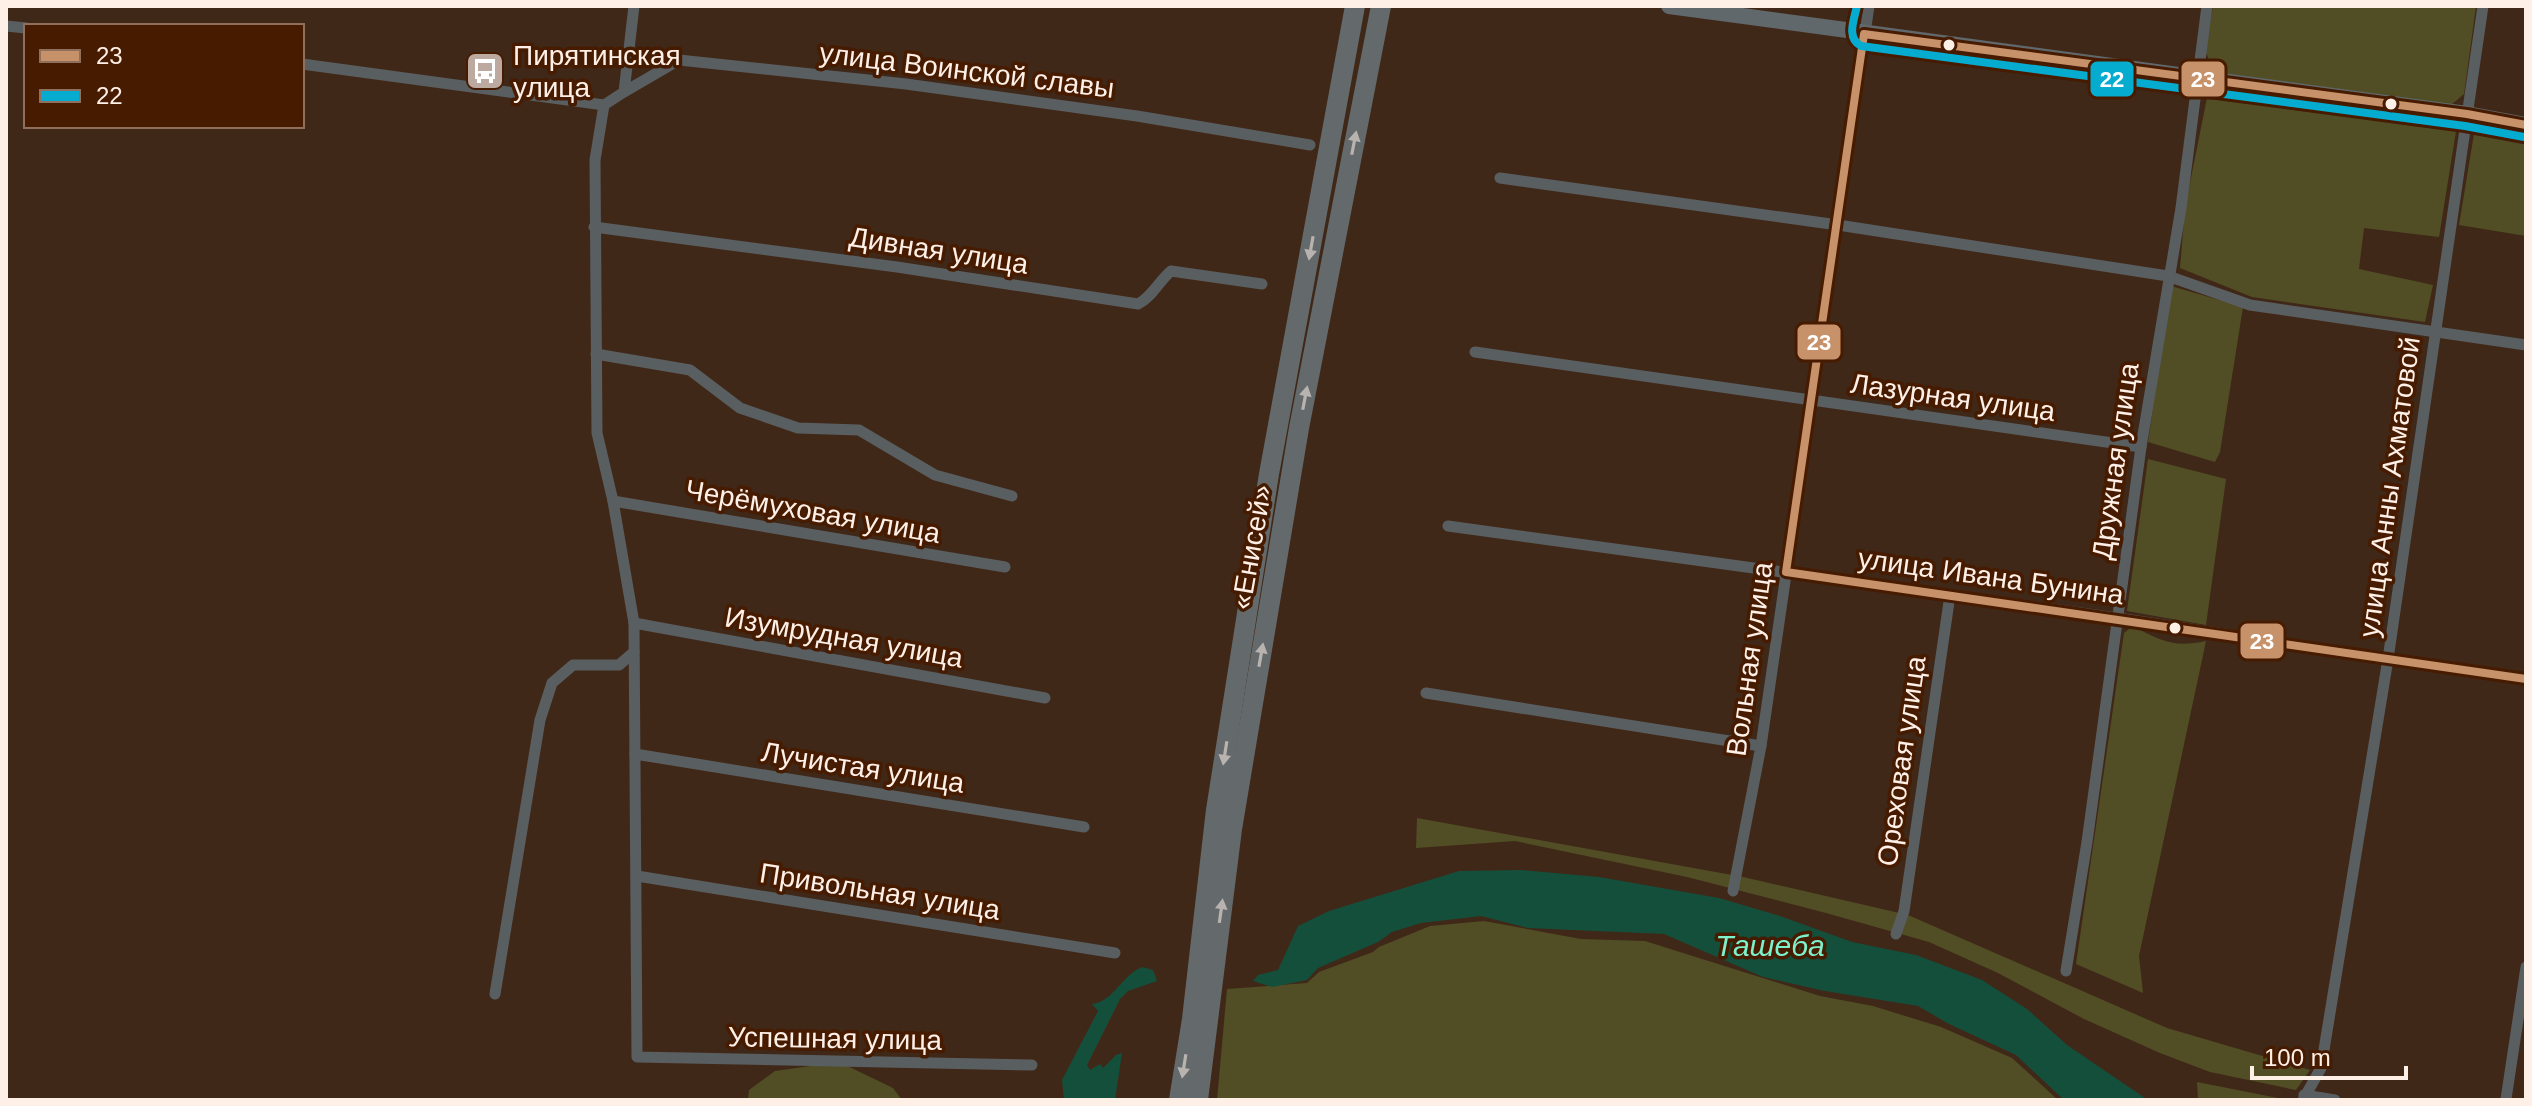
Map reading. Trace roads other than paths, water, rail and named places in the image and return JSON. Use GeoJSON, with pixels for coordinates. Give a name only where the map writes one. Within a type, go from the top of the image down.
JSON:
{"type":"FeatureCollection","features":[{"type":"Feature","properties":{"kind":"highway","name":"«Енисей»"},"geometry":{"type":"LineString","coordinates":[[1179,1100],[1192,1019],[1216,810],[1269,474],[1355,6]]}},
{"type":"Feature","properties":{"kind":"highway","name":"«Енисей»"},"geometry":{"type":"LineString","coordinates":[[1198,1100],[1232,829],[1299,428],[1381,6]]}},
{"type":"Feature","properties":{"kind":"street"},"geometry":{"type":"LineString","coordinates":[[624,92],[634,6]]}},
{"type":"Feature","properties":{"kind":"street"},"geometry":{"type":"LineString","coordinates":[[1669,6],[2467,114],[2526,125]]}},
{"type":"Feature","properties":{"kind":"street","name":"Вольная улица"},"geometry":{"type":"LineString","coordinates":[[1733,891],[1761,746],[1869,6]]}},
{"type":"Feature","properties":{"kind":"street","name":"Дружная улица"},"geometry":{"type":"LineString","coordinates":[[2066,971],[2087,842],[2141,447],[2181,208],[2207,6]]}},
{"type":"Feature","properties":{"kind":"street","name":"улица Анны Ахматовой"},"geometry":{"type":"LineString","coordinates":[[2304,1097],[2321,1068],[2388,659],[2483,6]]}},
{"type":"Feature","properties":{"kind":"street","name":"улица Воинской славы"},"geometry":{"type":"LineString","coordinates":[[604,105],[679,60],[921,86],[1152,118],[1310,145]]}},
{"type":"Feature","properties":{"kind":"street"},"geometry":{"type":"LineString","coordinates":[[304,64],[604,105],[595,160],[597,433],[613,501],[634,623],[637,876]]}},
{"type":"Feature","properties":{"kind":"street"},"geometry":{"type":"LineString","coordinates":[[1500,178],[1838,225],[2168,276],[2250,305],[2526,345]]}},
{"type":"Feature","properties":{"kind":"street","name":"Дивная улица"},"geometry":{"type":"LineString","coordinates":[[594,227],[897,267],[1138,304],[1147,299],[1159,281],[1171,271],[1262,284]]}},
{"type":"Feature","properties":{"kind":"street","name":"Лазурная улица"},"geometry":{"type":"LineString","coordinates":[[1475,352],[2141,447]]}},
{"type":"Feature","properties":{"kind":"street"},"geometry":{"type":"LineString","coordinates":[[596,354],[690,370],[740,408],[798,428],[859,430],[935,475],[1012,496]]}},
{"type":"Feature","properties":{"kind":"street","name":"Черёмуховая улица"},"geometry":{"type":"LineString","coordinates":[[613,501],[1005,567]]}},
{"type":"Feature","properties":{"kind":"street","name":"улица Ивана Бунина"},"geometry":{"type":"LineString","coordinates":[[1448,526],[2117,618],[2526,679]]}},
{"type":"Feature","properties":{"kind":"street","name":"Ореховая улица"},"geometry":{"type":"LineString","coordinates":[[1896,934],[1904,911],[1950,595]]}},
{"type":"Feature","properties":{"kind":"street","name":"Изумрудная улица"},"geometry":{"type":"LineString","coordinates":[[634,623],[1045,698]]}},
{"type":"Feature","properties":{"kind":"street"},"geometry":{"type":"LineString","coordinates":[[495,994],[540,720],[552,683],[573,665],[619,665],[634,652]]}},
{"type":"Feature","properties":{"kind":"street"},"geometry":{"type":"LineString","coordinates":[[1426,693],[1761,746]]}},
{"type":"Feature","properties":{"kind":"street","name":"Лучистая улица"},"geometry":{"type":"LineString","coordinates":[[635,754],[1084,827]]}},
{"type":"Feature","properties":{"kind":"street","name":"Привольная улица"},"geometry":{"type":"LineString","coordinates":[[637,876],[1115,953]]}},
{"type":"Feature","properties":{"kind":"street","name":"Успешная улица"},"geometry":{"type":"LineString","coordinates":[[637,876],[637,1057],[1032,1065]]}},
{"type":"Feature","properties":{"kind":"street"},"geometry":{"type":"LineString","coordinates":[[2506,1099],[2526,967]]}},
{"type":"Feature","properties":{"kind":"street"},"geometry":{"type":"LineString","coordinates":[[2304,1097],[2335,1100]]}},
{"type":"Feature","properties":{"kind":"water","name":"Ташеба"},"geometry":{"type":"Polygon","coordinates":[[[1521,870],[1599,877],[1719,898],[1852,942],[1916,955],[1982,980],[2027,1009],[2067,1045],[2148,1100],[2064,1100],[2016,1055],[1918,1006],[1763,977],[1664,934],[1528,928],[1481,916],[1421,923],[1392,932],[1378,942],[1318,968],[1307,980],[1272,987],[1253,981],[1258,975],[1278,970],[1298,926],[1329,911],[1459,871],[1521,870]]]}},
{"type":"Feature","properties":{"kind":"water"},"geometry":{"type":"Polygon","coordinates":[[[1142,967],[1153,970],[1157,981],[1128,991],[1120,999],[1087,1065],[1090,1070],[1100,1064],[1103,1068],[1122,1053],[1115,1100],[1064,1100],[1062,1080],[1098,1011],[1092,1004],[1112,994],[1142,967]]]}},
{"type":"Feature","properties":{"kind":"place","name":"Пирятинская улица"},"geometry":{"type":"Point","coordinates":[485,71]}}]}
